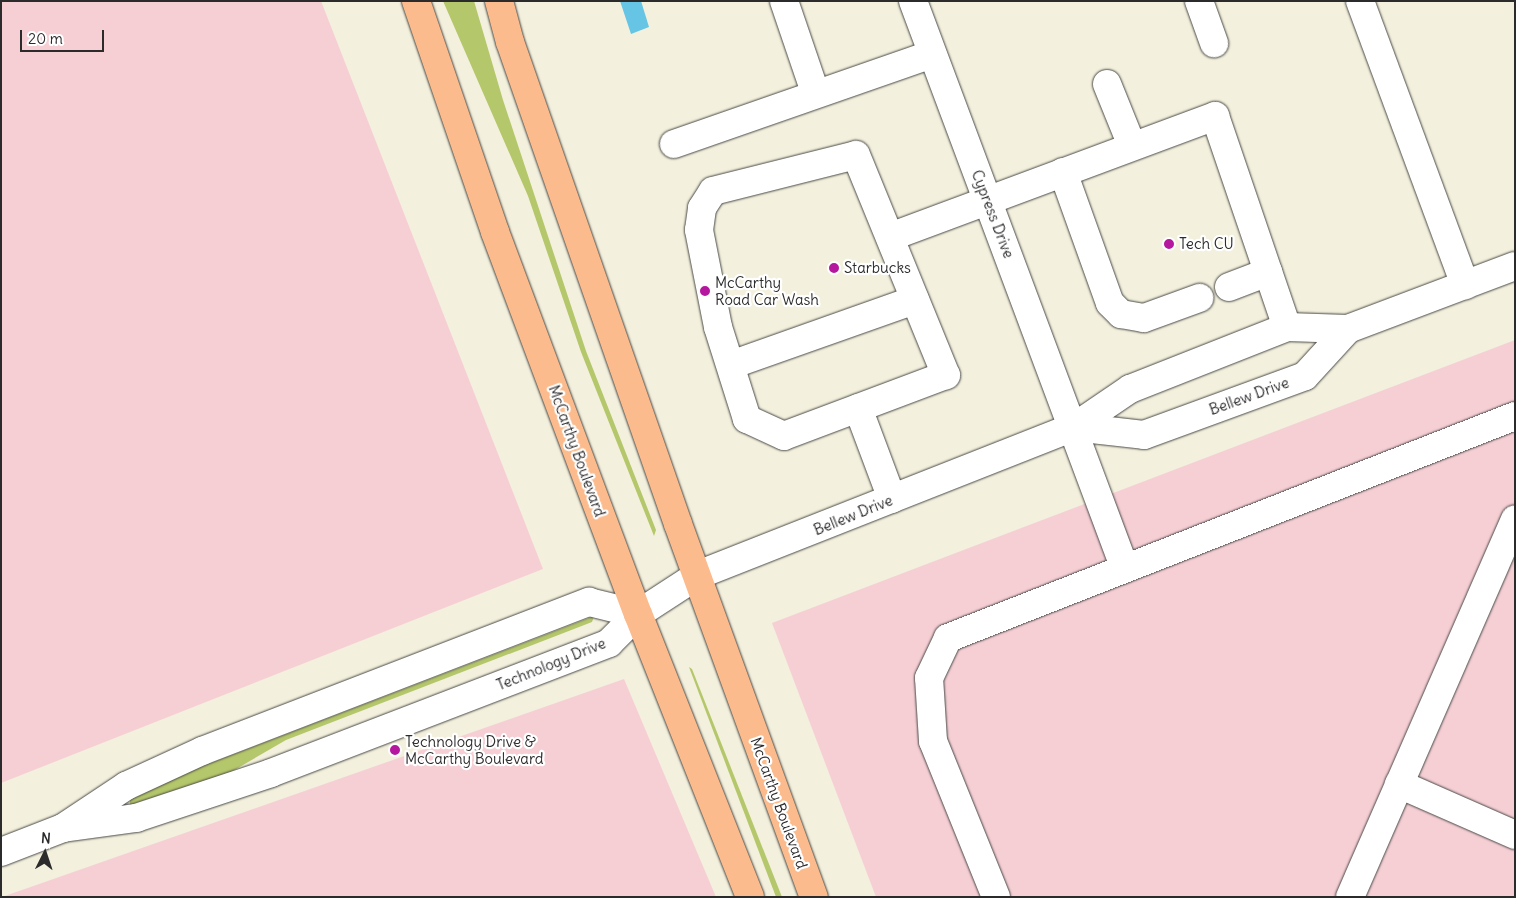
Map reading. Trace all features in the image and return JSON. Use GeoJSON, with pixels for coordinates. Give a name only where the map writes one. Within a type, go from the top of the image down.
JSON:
{"type":"FeatureCollection","features":[{"type":"Feature","properties":{"kind":"main road","name":"McCarthy Boulevard"},"geometry":{"type":"LineString","coordinates":[[416,1],[495,232],[638,614],[750,897]]}},
{"type":"Feature","properties":{"kind":"main road","name":"McCarthy Boulevard"},"geometry":{"type":"LineString","coordinates":[[499,1],[513,51],[698,575],[721,647],[814,897]]}},
{"type":"Feature","properties":{"kind":"street"},"geometry":{"type":"LineString","coordinates":[[784,1],[815,92]]}},
{"type":"Feature","properties":{"kind":"street","name":"Cypress Drive"},"geometry":{"type":"LineString","coordinates":[[913,1],[1074,427],[1125,569]]}},
{"type":"Feature","properties":{"kind":"street"},"geometry":{"type":"LineString","coordinates":[[1199,1],[1214,42]]}},
{"type":"Feature","properties":{"kind":"street"},"geometry":{"type":"LineString","coordinates":[[1360,1],[1465,285]]}},
{"type":"Feature","properties":{"kind":"street"},"geometry":{"type":"LineString","coordinates":[[674,144],[815,92],[932,54]]}},
{"type":"Feature","properties":{"kind":"street"},"geometry":{"type":"LineString","coordinates":[[1107,84],[1132,146]]}},
{"type":"Feature","properties":{"kind":"street"},"geometry":{"type":"LineString","coordinates":[[890,237],[1215,116],[1287,327]]}},
{"type":"Feature","properties":{"kind":"street"},"geometry":{"type":"LineString","coordinates":[[856,155],[916,300],[946,375],[784,436],[747,419],[718,327],[699,230],[702,208],[713,192],[856,155]]}},
{"type":"Feature","properties":{"kind":"street"},"geometry":{"type":"LineString","coordinates":[[1063,172],[1110,304],[1121,314],[1144,318],[1199,298]]}},
{"type":"Feature","properties":{"kind":"street","name":"Bellew Drive"},"geometry":{"type":"LineString","coordinates":[[638,614],[698,575],[1074,427],[1130,389],[1287,327],[1348,330],[1515,266]]}},
{"type":"Feature","properties":{"kind":"street"},"geometry":{"type":"LineString","coordinates":[[1229,286],[1268,272]]}},
{"type":"Feature","properties":{"kind":"street"},"geometry":{"type":"LineString","coordinates":[[731,365],[916,300]]}},
{"type":"Feature","properties":{"kind":"street","name":"Bellew Drive"},"geometry":{"type":"LineString","coordinates":[[1074,427],[1144,435],[1305,376],[1348,330]]}},
{"type":"Feature","properties":{"kind":"street"},"geometry":{"type":"LineString","coordinates":[[858,408],[892,499]]}},
{"type":"Feature","properties":{"kind":"street"},"geometry":{"type":"LineString","coordinates":[[996,897],[933,742],[929,678],[948,638],[1515,416]]}},
{"type":"Feature","properties":{"kind":"street"},"geometry":{"type":"LineString","coordinates":[[1350,897],[1515,520]]}},
{"type":"Feature","properties":{"kind":"street","name":"Technology Drive"},"geometry":{"type":"LineString","coordinates":[[64,828],[126,786],[202,751],[589,602],[638,614]]}},
{"type":"Feature","properties":{"kind":"street","name":"Technology Drive"},"geometry":{"type":"LineString","coordinates":[[1,852],[64,828],[136,818],[271,773],[609,642],[638,614]]}},
{"type":"Feature","properties":{"kind":"street"},"geometry":{"type":"LineString","coordinates":[[1399,784],[1515,835]]}},
{"type":"Feature","properties":{"kind":"shaded area"},"geometry":{"type":"Polygon","coordinates":[[[1,1],[321,1],[543,569],[1,783],[1,1]]]}},
{"type":"Feature","properties":{"kind":"shaded area"},"geometry":{"type":"Polygon","coordinates":[[[1515,340],[1515,897],[876,897],[772,623],[1515,340]]]}},
{"type":"Feature","properties":{"kind":"shaded area"},"geometry":{"type":"Polygon","coordinates":[[[624,679],[716,897],[2,897],[624,679]]]}},
{"type":"Feature","properties":{"kind":"green space"},"geometry":{"type":"Polygon","coordinates":[[[443,1],[474,1],[503,100],[586,351],[656,530],[654,536],[581,352],[528,196],[443,1]]]}},
{"type":"Feature","properties":{"kind":"green space"},"geometry":{"type":"Polygon","coordinates":[[[594,616],[592,622],[286,740],[231,772],[130,805],[130,800],[190,771],[594,616]]]}},
{"type":"Feature","properties":{"kind":"green space"},"geometry":{"type":"Polygon","coordinates":[[[689,667],[692,669],[782,897],[776,897],[689,667]]]}},
{"type":"Feature","properties":{"kind":"water"},"geometry":{"type":"Polygon","coordinates":[[[620,1],[641,1],[649,27],[631,34],[620,1]]]}},
{"type":"Feature","properties":{"kind":"place","name":"Tech CU"},"geometry":{"type":"Point","coordinates":[1169,244]}},
{"type":"Feature","properties":{"kind":"place","name":"Starbucks"},"geometry":{"type":"Point","coordinates":[834,268]}},
{"type":"Feature","properties":{"kind":"place","name":"McCarthy Road Car Wash"},"geometry":{"type":"Point","coordinates":[705,291]}},
{"type":"Feature","properties":{"kind":"place","name":"Technology Drive & McCarthy Boulevard"},"geometry":{"type":"Point","coordinates":[395,750]}}]}
